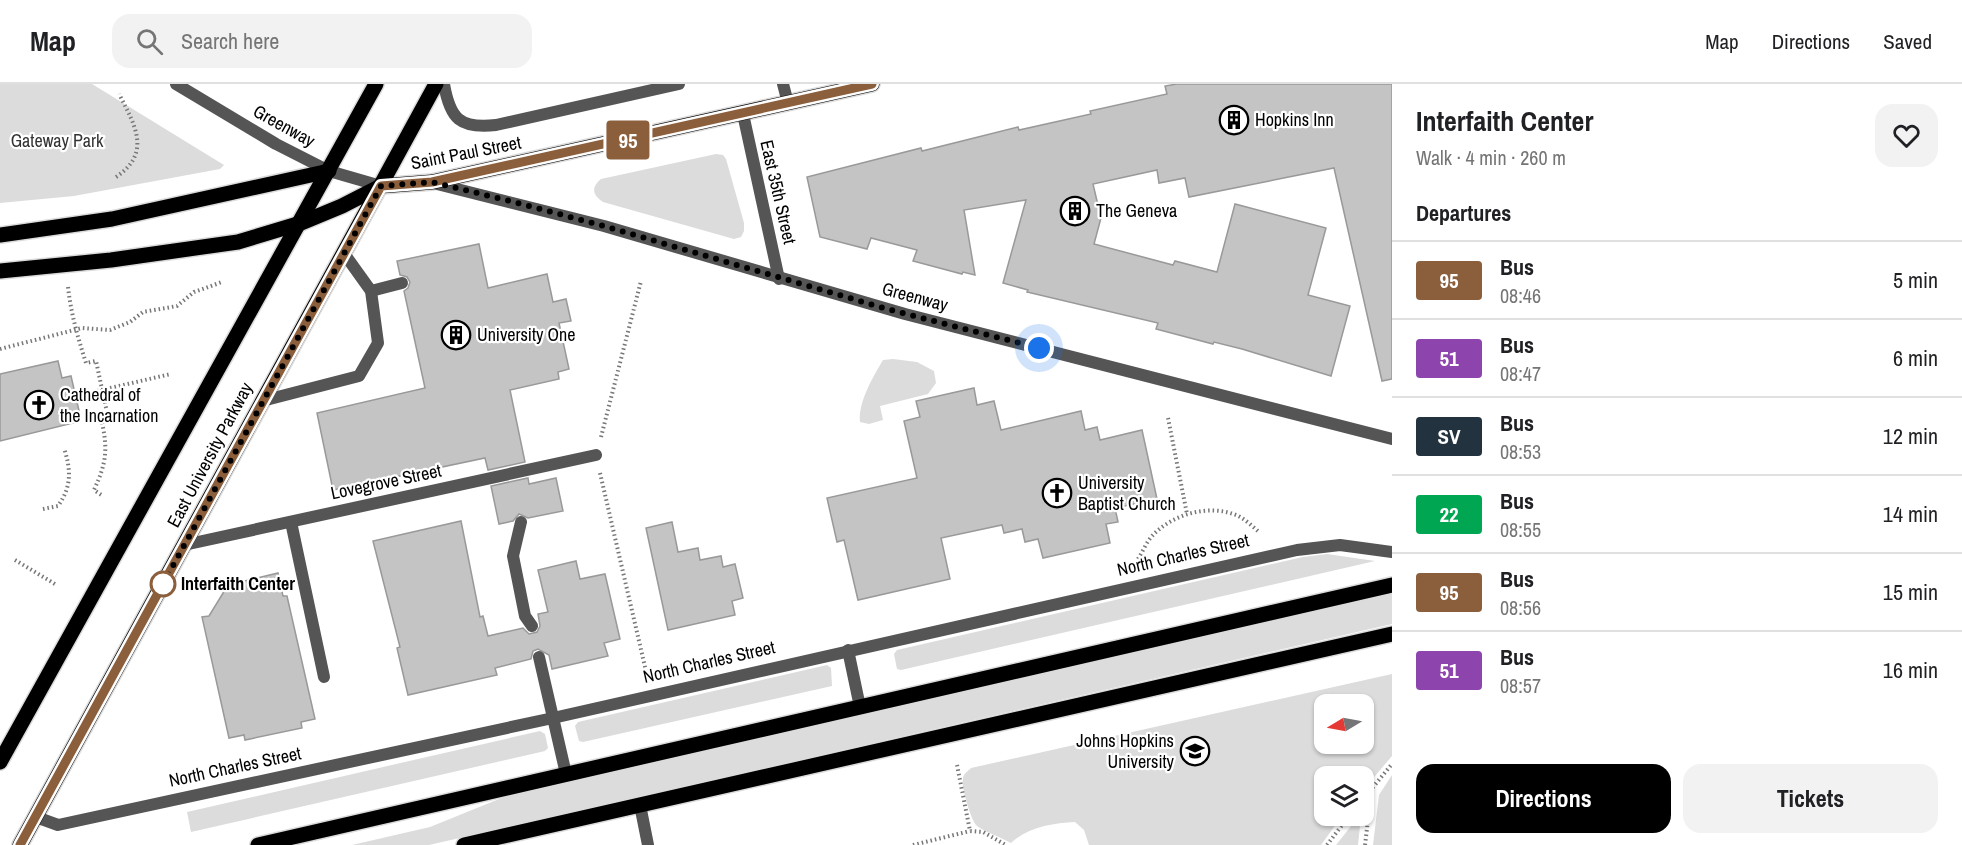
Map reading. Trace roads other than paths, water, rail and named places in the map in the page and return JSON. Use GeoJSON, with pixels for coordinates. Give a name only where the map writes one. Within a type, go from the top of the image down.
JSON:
{"type":"FeatureCollection","features":[{"type":"Feature","properties":{"kind":"main road","name":"East University Parkway"},"geometry":{"type":"LineString","coordinates":[[0,762],[301,223],[376,84]]}},
{"type":"Feature","properties":{"kind":"main road","name":"East University Parkway"},"geometry":{"type":"LineString","coordinates":[[20,845],[436,84]]}},
{"type":"Feature","properties":{"kind":"main road","name":"Saint Paul Street"},"geometry":{"type":"LineString","coordinates":[[0,271],[111,261],[238,242],[301,223],[381,186],[432,182],[872,84]]}},
{"type":"Feature","properties":{"kind":"main road"},"geometry":{"type":"LineString","coordinates":[[0,235],[112,219],[329,171]]}},
{"type":"Feature","properties":{"kind":"main road"},"geometry":{"type":"LineString","coordinates":[[258,845],[1392,585]]}},
{"type":"Feature","properties":{"kind":"main road"},"geometry":{"type":"LineString","coordinates":[[464,845],[1392,634]]}},
{"type":"Feature","properties":{"kind":"street","name":"Greenway"},"geometry":{"type":"LineString","coordinates":[[176,84],[276,144],[329,171],[381,186]]}},
{"type":"Feature","properties":{"kind":"street","name":"Saint Paul Street"},"geometry":{"type":"LineString","coordinates":[[444,84],[448,103],[455,116],[465,123],[478,127],[496,125],[679,84]]}},
{"type":"Feature","properties":{"kind":"street"},"geometry":{"type":"LineString","coordinates":[[783,84],[788,103]]}},
{"type":"Feature","properties":{"kind":"street","name":"East 35th Street"},"geometry":{"type":"LineString","coordinates":[[743,114],[779,279]]}},
{"type":"Feature","properties":{"kind":"street","name":"Greenway"},"geometry":{"type":"LineString","coordinates":[[432,182],[604,226],[905,314],[1392,439]]}},
{"type":"Feature","properties":{"kind":"street"},"geometry":{"type":"LineString","coordinates":[[262,401],[359,376],[378,343],[371,291],[343,252]]}},
{"type":"Feature","properties":{"kind":"street"},"geometry":{"type":"LineString","coordinates":[[371,291],[402,283]]}},
{"type":"Feature","properties":{"kind":"street","name":"Lovegrove Street"},"geometry":{"type":"LineString","coordinates":[[184,545],[596,455]]}},
{"type":"Feature","properties":{"kind":"street"},"geometry":{"type":"LineString","coordinates":[[291,522],[324,677]]}},
{"type":"Feature","properties":{"kind":"street"},"geometry":{"type":"LineString","coordinates":[[521,522],[513,556],[525,616],[532,626]]}},
{"type":"Feature","properties":{"kind":"street","name":"North Charles Street"},"geometry":{"type":"LineString","coordinates":[[36,817],[58,825],[553,718],[1297,550],[1340,544],[1392,552]]}},
{"type":"Feature","properties":{"kind":"street"},"geometry":{"type":"LineString","coordinates":[[848,650],[860,707]]}},
{"type":"Feature","properties":{"kind":"street"},"geometry":{"type":"LineString","coordinates":[[539,657],[566,774]]}},
{"type":"Feature","properties":{"kind":"street"},"geometry":{"type":"LineString","coordinates":[[640,805],[648,845]]}},
{"type":"Feature","properties":{"kind":"place","name":"Hopkins Inn"},"geometry":{"type":"Point","coordinates":[1234,120]}},
{"type":"Feature","properties":{"kind":"place","name":"The Geneva"},"geometry":{"type":"Point","coordinates":[1075,211]}},
{"type":"Feature","properties":{"kind":"place","name":"University One"},"geometry":{"type":"Point","coordinates":[456,335]}},
{"type":"Feature","properties":{"kind":"place","name":"Cathedral of the Incarnation"},"geometry":{"type":"Point","coordinates":[39,405]}},
{"type":"Feature","properties":{"kind":"place","name":"University Baptist Church"},"geometry":{"type":"Point","coordinates":[1057,493]}},
{"type":"Feature","properties":{"kind":"place","name":"Interfaith Center"},"geometry":{"type":"Point","coordinates":[163,584]}},
{"type":"Feature","properties":{"kind":"place","name":"Johns Hopkins University"},"geometry":{"type":"Point","coordinates":[1195,751]}},
{"type":"Feature","properties":{"kind":"park label","name":"Gateway Park"},"geometry":{"type":"Point","coordinates":[57,141]}}]}
